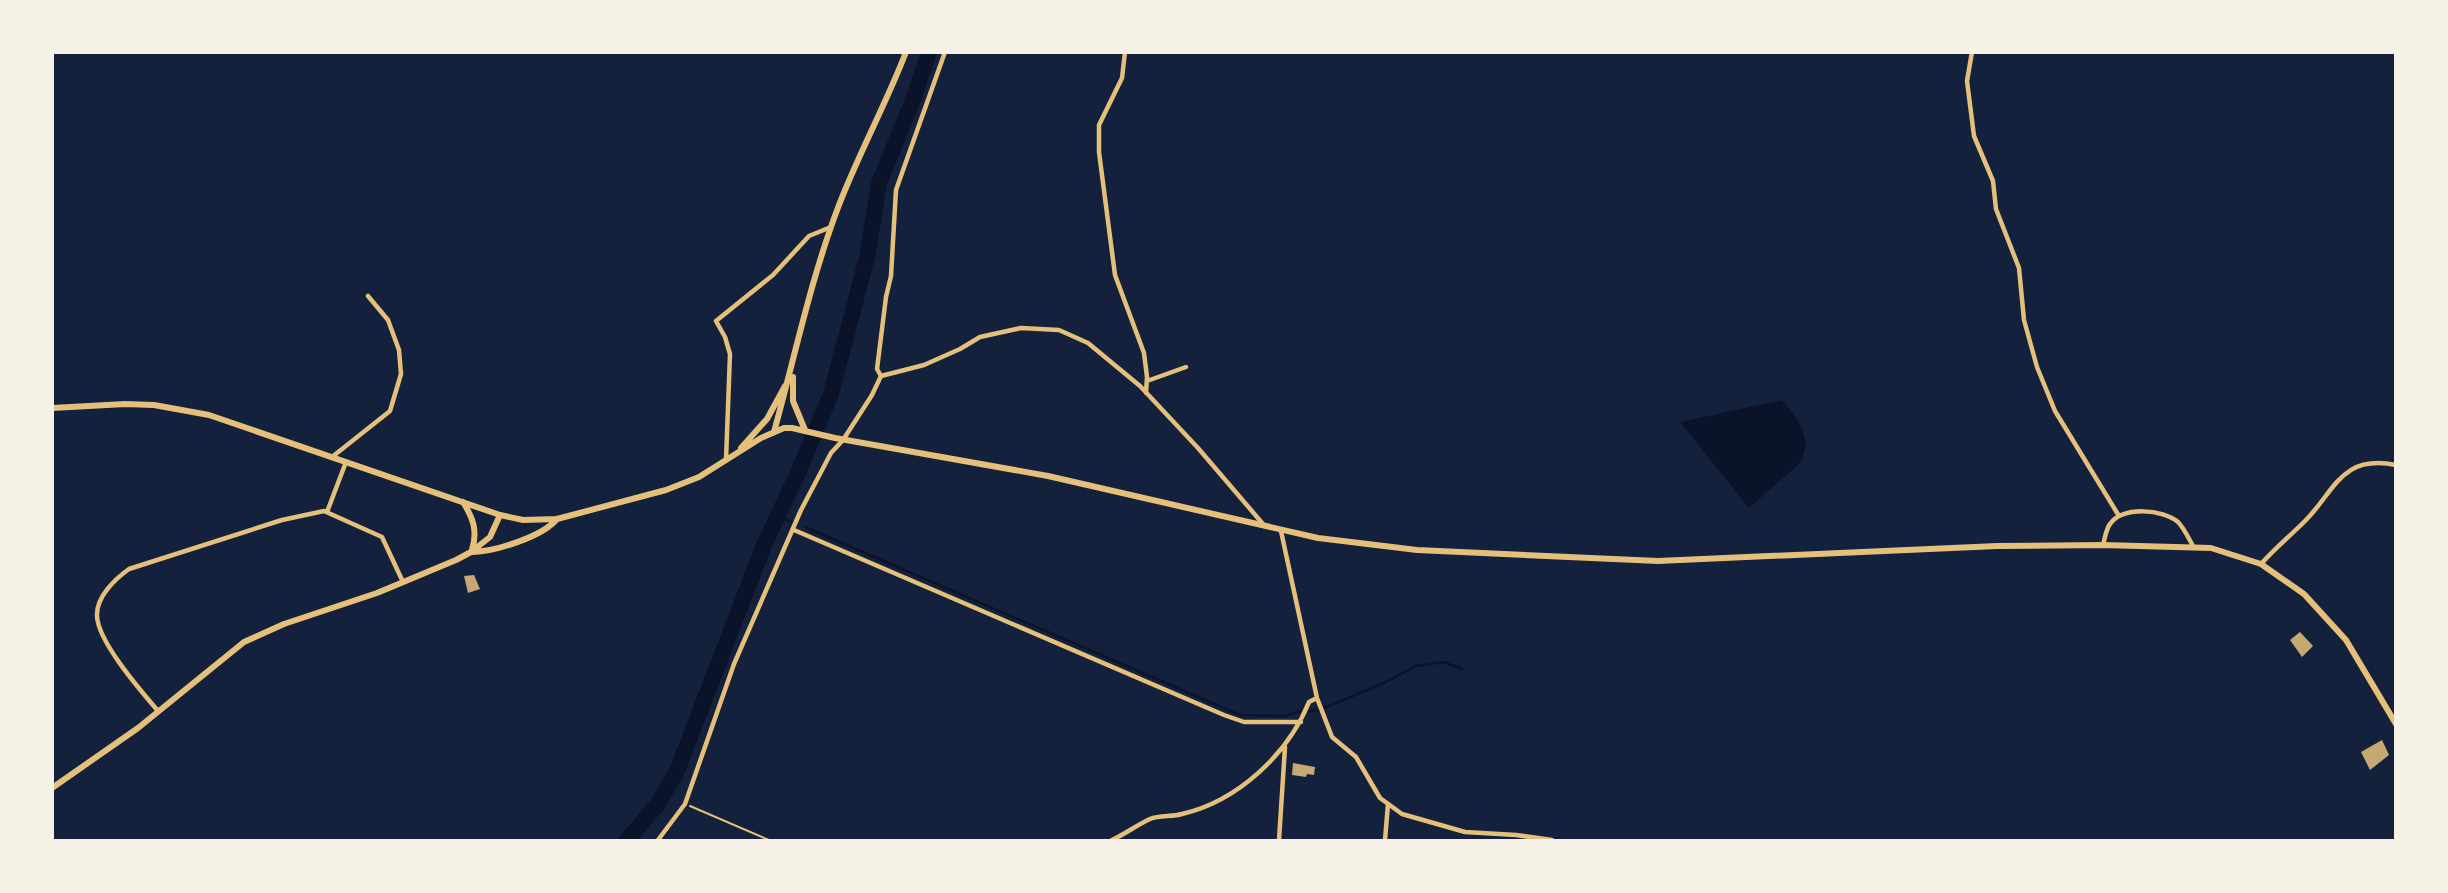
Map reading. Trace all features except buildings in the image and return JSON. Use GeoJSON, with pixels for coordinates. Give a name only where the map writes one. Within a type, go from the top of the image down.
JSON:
{"type":"FeatureCollection","features":[{"type":"Feature","properties":{"kind":"street"},"geometry":{"type":"LineString","coordinates":[[774,432],[808,299],[831,227],[869,133],[906,52]]}},
{"type":"Feature","properties":{"kind":"street"},"geometry":{"type":"LineString","coordinates":[[881,376],[877,369],[891,276],[896,190],[945,52]]}},
{"type":"Feature","properties":{"kind":"street"},"geometry":{"type":"LineString","coordinates":[[1125,52],[1122,78],[1099,125],[1099,152],[1115,275],[1144,354],[1146,394]]}},
{"type":"Feature","properties":{"kind":"street"},"geometry":{"type":"LineString","coordinates":[[1972,52],[1967,81],[1974,136],[1993,181],[1996,209],[2020,268],[2024,320],[2037,367],[2055,411],[2119,516]]}},
{"type":"Feature","properties":{"kind":"street"},"geometry":{"type":"LineString","coordinates":[[726,461],[730,354],[716,321],[773,275],[809,236],[831,227]]}},
{"type":"Feature","properties":{"kind":"street"},"geometry":{"type":"LineString","coordinates":[[332,457],[390,411],[401,374],[399,349],[388,320],[368,296]]}},
{"type":"Feature","properties":{"kind":"street"},"geometry":{"type":"LineString","coordinates":[[881,376],[925,365],[980,337],[1021,328],[1059,330],[1088,343],[1140,386],[1198,448],[1266,528]]}},
{"type":"Feature","properties":{"kind":"street"},"geometry":{"type":"LineString","coordinates":[[793,365],[793,401],[805,430]]}},
{"type":"Feature","properties":{"kind":"street"},"geometry":{"type":"LineString","coordinates":[[734,456],[767,419],[779,399],[793,365]]}},
{"type":"Feature","properties":{"kind":"street"},"geometry":{"type":"LineString","coordinates":[[1147,381],[1186,367]]}},
{"type":"Feature","properties":{"kind":"street"},"geometry":{"type":"LineString","coordinates":[[658,841],[685,804],[734,664],[801,510],[839,439],[872,395],[881,376]]}},
{"type":"Feature","properties":{"kind":"street"},"geometry":{"type":"LineString","coordinates":[[52,408],[125,404],[178,409],[236,423],[500,515],[523,520],[557,519],[666,490],[699,477],[761,438],[784,428],[1048,476],[1281,531],[1364,545],[1418,550],[1658,561],[1997,546],[2193,546],[2225,551],[2261,564],[2305,594],[2346,640],[2396,724]]}},
{"type":"Feature","properties":{"kind":"street"},"geometry":{"type":"LineString","coordinates":[[327,512],[346,462]]}},
{"type":"Feature","properties":{"kind":"street"},"geometry":{"type":"LineString","coordinates":[[2261,564],[2279,543],[2321,504],[2337,480],[2349,470],[2364,465],[2396,465]]}},
{"type":"Feature","properties":{"kind":"street"},"geometry":{"type":"LineString","coordinates":[[463,502],[472,518],[475,533],[471,552]]}},
{"type":"Feature","properties":{"kind":"street"},"geometry":{"type":"LineString","coordinates":[[158,711],[137,687],[99,629],[97,613],[104,595],[116,579],[129,569],[282,520],[324,511],[382,537],[404,582]]}},
{"type":"Feature","properties":{"kind":"street"},"geometry":{"type":"LineString","coordinates":[[2103,545],[2109,525],[2119,516],[2143,511],[2160,514],[2179,523],[2193,546]]}},
{"type":"Feature","properties":{"kind":"street"},"geometry":{"type":"LineString","coordinates":[[52,788],[158,711],[244,642],[284,624],[344,606],[471,552],[490,537],[500,515]]}},
{"type":"Feature","properties":{"kind":"street"},"geometry":{"type":"LineString","coordinates":[[471,552],[485,551],[535,534],[550,527],[557,519]]}},
{"type":"Feature","properties":{"kind":"street"},"geometry":{"type":"LineString","coordinates":[[794,530],[1097,663],[1224,715],[1244,722],[1301,722]]}},
{"type":"Feature","properties":{"kind":"street"},"geometry":{"type":"LineString","coordinates":[[1281,531],[1317,698],[1332,737],[1356,757],[1380,798],[1402,814],[1465,832],[1516,835],[1552,841]]}},
{"type":"Feature","properties":{"kind":"street"},"geometry":{"type":"LineString","coordinates":[[1112,841],[1152,818],[1184,814],[1236,790],[1285,746],[1301,722],[1309,702],[1317,698]]}},
{"type":"Feature","properties":{"kind":"street"},"geometry":{"type":"LineString","coordinates":[[1279,841],[1285,746]]}},
{"type":"Feature","properties":{"kind":"street"},"geometry":{"type":"LineString","coordinates":[[1385,841],[1388,804]]}},
{"type":"Feature","properties":{"kind":"path"},"geometry":{"type":"LineString","coordinates":[[685,804],[769,841]]}},
{"type":"Feature","properties":{"kind":"water"},"geometry":{"type":"Polygon","coordinates":[[[1782,400],[1802,429],[1805,437],[1804,454],[1800,463],[1749,508],[1680,422],[1782,400]]]}},
{"type":"Feature","properties":{"kind":"waterway"},"geometry":{"type":"LineString","coordinates":[[627,840],[657,805],[677,771],[764,545],[831,394],[867,257],[879,183],[929,52]]}},
{"type":"Feature","properties":{"kind":"waterway"},"geometry":{"type":"LineString","coordinates":[[777,516],[791,522]]}},
{"type":"Feature","properties":{"kind":"waterway"},"geometry":{"type":"LineString","coordinates":[[805,527],[1240,715],[1286,716],[1300,711],[1317,711],[1386,682],[1416,666],[1443,662],[1462,669]]}}]}
